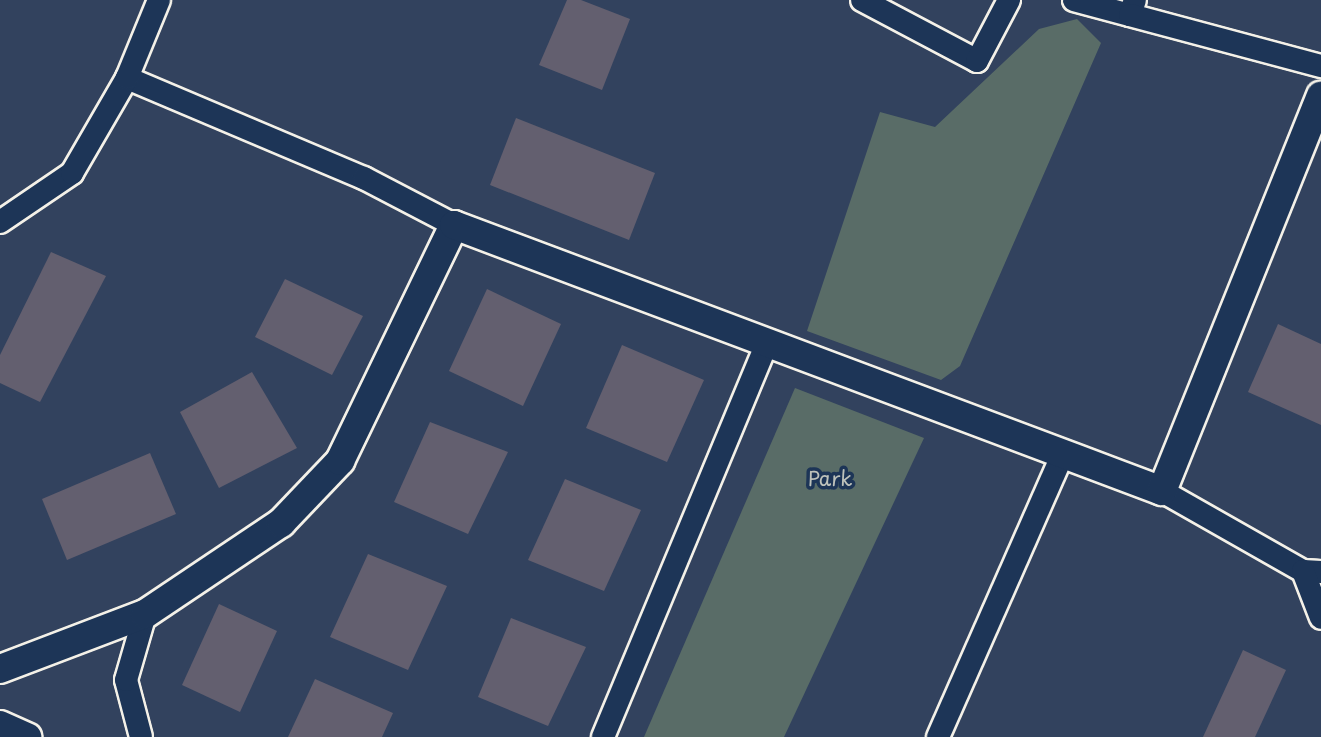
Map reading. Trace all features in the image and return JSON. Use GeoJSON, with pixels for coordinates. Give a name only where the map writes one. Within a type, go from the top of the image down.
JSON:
{"type":"FeatureCollection","features":[{"type":"Feature","properties":{"kind":"street"},"geometry":{"type":"LineString","coordinates":[[0,222],[72,173],[127,78],[159,0]]}},
{"type":"Feature","properties":{"kind":"street"},"geometry":{"type":"LineString","coordinates":[[862,0],[977,61],[1009,0]]}},
{"type":"Feature","properties":{"kind":"street"},"geometry":{"type":"LineString","coordinates":[[1074,0],[1132,8],[1321,66]]}},
{"type":"Feature","properties":{"kind":"street"},"geometry":{"type":"LineString","coordinates":[[127,78],[364,178],[454,225],[1162,491],[1312,571],[1321,618]]}},
{"type":"Feature","properties":{"kind":"street"},"geometry":{"type":"LineString","coordinates":[[1162,491],[1321,96]]}},
{"type":"Feature","properties":{"kind":"street"},"geometry":{"type":"LineString","coordinates":[[0,669],[145,614],[281,523],[340,461],[454,225]]}},
{"type":"Feature","properties":{"kind":"street"},"geometry":{"type":"LineString","coordinates":[[603,737],[767,343]]}},
{"type":"Feature","properties":{"kind":"street"},"geometry":{"type":"LineString","coordinates":[[938,737],[1063,454]]}},
{"type":"Feature","properties":{"kind":"street"},"geometry":{"type":"LineString","coordinates":[[141,737],[126,680],[145,614]]}},
{"type":"Feature","properties":{"kind":"street"},"geometry":{"type":"LineString","coordinates":[[0,725],[27,737]]}},
{"type":"Feature","properties":{"kind":"green space"},"geometry":{"type":"Polygon","coordinates":[[[1077,19],[1101,43],[960,366],[941,380],[807,331],[880,112],[935,127],[1039,29],[1077,19]]]}},
{"type":"Feature","properties":{"kind":"green space","name":"Park"},"geometry":{"type":"Polygon","coordinates":[[[795,388],[924,438],[784,737],[644,737],[795,388]]]}},
{"type":"Feature","properties":{"kind":"building"},"geometry":{"type":"Polygon","coordinates":[[[567,0],[581,0],[630,19],[602,90],[539,65],[567,0]]]}},
{"type":"Feature","properties":{"kind":"building"},"geometry":{"type":"Polygon","coordinates":[[[516,118],[655,173],[629,240],[490,185],[516,118]]]}},
{"type":"Feature","properties":{"kind":"building"},"geometry":{"type":"Polygon","coordinates":[[[51,252],[106,276],[40,402],[0,383],[0,355],[51,252]]]}},
{"type":"Feature","properties":{"kind":"building"},"geometry":{"type":"Polygon","coordinates":[[[285,279],[363,316],[332,375],[255,337],[285,279]]]}},
{"type":"Feature","properties":{"kind":"building"},"geometry":{"type":"Polygon","coordinates":[[[487,289],[561,324],[523,406],[449,371],[487,289]]]}},
{"type":"Feature","properties":{"kind":"building"},"geometry":{"type":"Polygon","coordinates":[[[1278,324],[1321,344],[1321,425],[1248,392],[1278,324]]]}},
{"type":"Feature","properties":{"kind":"building"},"geometry":{"type":"Polygon","coordinates":[[[622,345],[704,380],[667,462],[586,428],[622,345]]]}},
{"type":"Feature","properties":{"kind":"building"},"geometry":{"type":"Polygon","coordinates":[[[252,372],[297,448],[219,488],[180,412],[252,372]]]}},
{"type":"Feature","properties":{"kind":"building"},"geometry":{"type":"Polygon","coordinates":[[[430,422],[508,452],[468,534],[394,502],[430,422]]]}},
{"type":"Feature","properties":{"kind":"building"},"geometry":{"type":"Polygon","coordinates":[[[150,453],[176,514],[67,560],[42,499],[150,453]]]}},
{"type":"Feature","properties":{"kind":"building"},"geometry":{"type":"Polygon","coordinates":[[[565,479],[641,510],[604,591],[528,560],[565,479]]]}},
{"type":"Feature","properties":{"kind":"building"},"geometry":{"type":"Polygon","coordinates":[[[368,554],[447,586],[408,670],[330,637],[368,554]]]}},
{"type":"Feature","properties":{"kind":"building"},"geometry":{"type":"Polygon","coordinates":[[[219,604],[277,631],[240,712],[182,685],[219,604]]]}},
{"type":"Feature","properties":{"kind":"building"},"geometry":{"type":"Polygon","coordinates":[[[511,618],[586,647],[548,726],[478,697],[511,618]]]}},
{"type":"Feature","properties":{"kind":"building"},"geometry":{"type":"Polygon","coordinates":[[[1243,650],[1286,670],[1255,737],[1203,737],[1243,650]]]}},
{"type":"Feature","properties":{"kind":"building"},"geometry":{"type":"Polygon","coordinates":[[[315,679],[393,713],[382,737],[288,737],[315,679]]]}}]}
